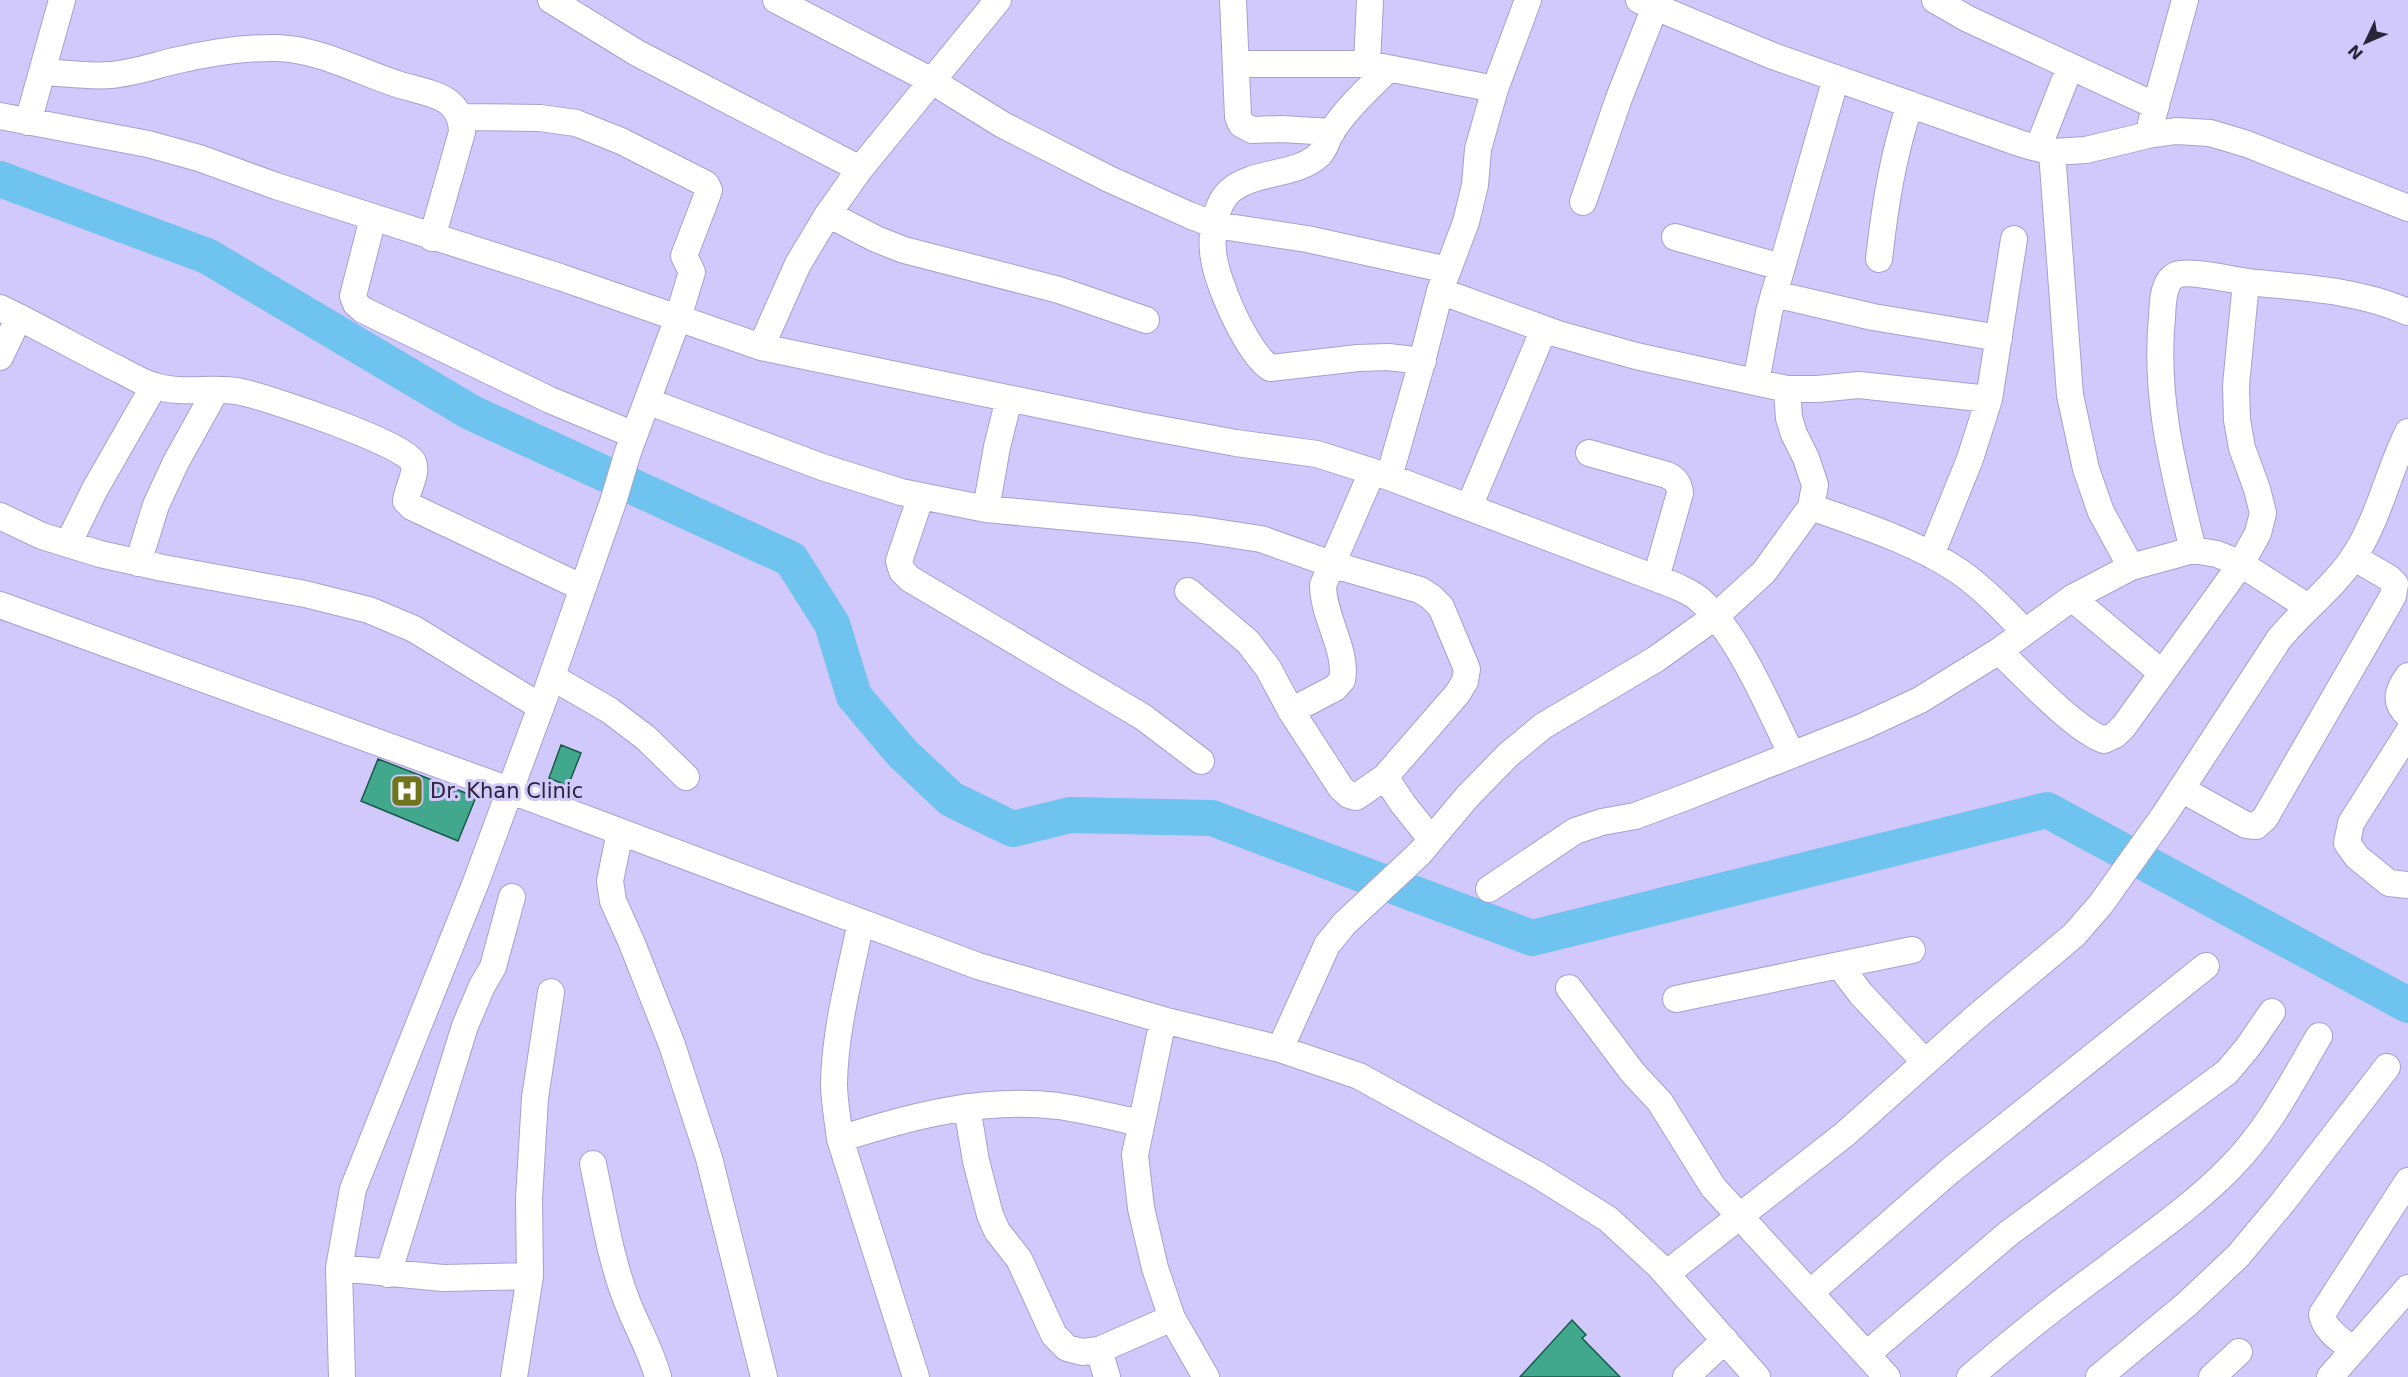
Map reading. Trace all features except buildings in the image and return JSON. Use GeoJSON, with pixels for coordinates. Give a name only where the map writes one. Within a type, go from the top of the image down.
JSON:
{"type":"FeatureCollection","features":[{"type":"Feature","properties":{"kind":"street"},"geometry":{"type":"LineString","coordinates":[[28,122],[62,0]]}},
{"type":"Feature","properties":{"kind":"street"},"geometry":{"type":"LineString","coordinates":[[551,0],[637,52],[860,170]]}},
{"type":"Feature","properties":{"kind":"street"},"geometry":{"type":"LineString","coordinates":[[776,0],[932,81],[1003,125],[1109,179],[1215,225],[1307,239],[1444,281],[1544,329],[1636,356],[1786,389],[1817,390],[1859,385],[1989,399]]}},
{"type":"Feature","properties":{"kind":"street"},"geometry":{"type":"LineString","coordinates":[[1233,0],[1238,117],[1241,124],[1247,129],[1332,132]]}},
{"type":"Feature","properties":{"kind":"street"},"geometry":{"type":"LineString","coordinates":[[1370,0],[1377,67],[1318,156],[1307,163],[1243,183],[1231,190],[1222,200],[1215,225],[1213,252],[1234,317],[1255,354],[1270,368],[1358,358],[1388,357],[1423,361]]}},
{"type":"Feature","properties":{"kind":"street"},"geometry":{"type":"LineString","coordinates":[[1291,711],[1335,688],[1342,680],[1342,662],[1323,601],[1323,585],[1331,564],[1381,474],[1423,361],[1444,281],[1466,222],[1475,185],[1478,149],[1495,89],[1528,0]]}},
{"type":"Feature","properties":{"kind":"street"},"geometry":{"type":"LineString","coordinates":[[1935,0],[1971,9],[2070,67],[2156,106]]}},
{"type":"Feature","properties":{"kind":"street"},"geometry":{"type":"LineString","coordinates":[[2148,135],[2185,0]]}},
{"type":"Feature","properties":{"kind":"street"},"geometry":{"type":"LineString","coordinates":[[760,347],[798,264],[828,214],[860,170],[995,1]]}},
{"type":"Feature","properties":{"kind":"street"},"geometry":{"type":"LineString","coordinates":[[1583,202],[1647,4],[1773,57],[2045,150],[2086,150],[2148,135],[2176,131],[2210,133],[2247,144],[2407,204]]}},
{"type":"Feature","properties":{"kind":"street"},"geometry":{"type":"LineString","coordinates":[[42,72],[110,75],[216,52],[278,48],[313,52],[376,77],[434,95],[452,103],[462,117],[462,132],[432,238]]}},
{"type":"Feature","properties":{"kind":"street"},"geometry":{"type":"LineString","coordinates":[[1236,64],[1377,67],[1495,89]]}},
{"type":"Feature","properties":{"kind":"street"},"geometry":{"type":"LineString","coordinates":[[2070,67],[2045,150],[2070,394],[2085,469],[2101,512],[2131,567]]}},
{"type":"Feature","properties":{"kind":"street"},"geometry":{"type":"LineString","coordinates":[[1756,382],[1781,267],[1836,78]]}},
{"type":"Feature","properties":{"kind":"street"},"geometry":{"type":"LineString","coordinates":[[1879,259],[1890,174],[1896,146],[1910,104]]}},
{"type":"Feature","properties":{"kind":"street"},"geometry":{"type":"LineString","coordinates":[[0,116],[148,144],[199,158],[432,238],[560,277],[760,347],[1214,439],[1317,454],[1381,474],[1656,578],[1699,598],[1716,616],[1752,672],[1792,755]]}},
{"type":"Feature","properties":{"kind":"street"},"geometry":{"type":"LineString","coordinates":[[342,1377],[339,1268],[353,1189],[476,882],[552,677],[631,444],[678,318],[692,272],[684,256],[709,190],[706,184],[621,141],[576,123],[540,118],[462,117]]}},
{"type":"Feature","properties":{"kind":"street"},"geometry":{"type":"LineString","coordinates":[[828,214],[876,239],[904,250],[1059,290],[1146,321]]}},
{"type":"Feature","properties":{"kind":"street"},"geometry":{"type":"LineString","coordinates":[[373,218],[353,296],[356,304],[363,310],[550,400],[631,444]]}},
{"type":"Feature","properties":{"kind":"street"},"geometry":{"type":"LineString","coordinates":[[1675,237],[1781,267]]}},
{"type":"Feature","properties":{"kind":"street"},"geometry":{"type":"LineString","coordinates":[[1931,555],[1970,459],[1989,399],[2014,239]]}},
{"type":"Feature","properties":{"kind":"street"},"geometry":{"type":"LineString","coordinates":[[2193,550],[2173,469],[2161,400],[2159,343],[2163,298],[2167,283],[2174,276],[2186,273],[2353,294],[2408,312]]}},
{"type":"Feature","properties":{"kind":"street"},"geometry":{"type":"LineString","coordinates":[[1999,651],[2050,700],[2094,736],[2104,740],[2115,735],[2124,726],[2241,564],[2258,533],[2263,513],[2242,448],[2237,420],[2236,385],[2246,282]]}},
{"type":"Feature","properties":{"kind":"street"},"geometry":{"type":"LineString","coordinates":[[1774,294],[1873,317],[1999,338]]}},
{"type":"Feature","properties":{"kind":"street"},"geometry":{"type":"LineString","coordinates":[[0,357],[9,313],[64,343],[154,386],[193,391],[241,392],[356,430],[410,457],[414,463],[414,471],[406,501],[412,507],[583,588]]}},
{"type":"Feature","properties":{"kind":"street"},"geometry":{"type":"LineString","coordinates":[[1470,507],[1544,329]]}},
{"type":"Feature","properties":{"kind":"street"},"geometry":{"type":"LineString","coordinates":[[68,544],[95,489],[154,386]]}},
{"type":"Feature","properties":{"kind":"street"},"geometry":{"type":"LineString","coordinates":[[1280,1048],[1327,945],[1344,924],[1425,846],[1467,797],[1508,755],[1543,726],[1656,659],[1716,616],[1764,572],[1811,507],[1815,485],[1789,418],[1786,389]]}},
{"type":"Feature","properties":{"kind":"street"},"geometry":{"type":"LineString","coordinates":[[138,563],[156,505],[176,462],[216,390]]}},
{"type":"Feature","properties":{"kind":"street"},"geometry":{"type":"LineString","coordinates":[[986,509],[997,447],[1010,399]]}},
{"type":"Feature","properties":{"kind":"street"},"geometry":{"type":"LineString","coordinates":[[647,401],[822,466],[901,492],[986,509],[1217,532],[1261,539],[1331,564],[1420,590],[1441,607],[1467,669],[1465,681],[1458,693],[1385,777],[1356,797],[1349,795],[1341,788],[1291,711],[1268,668],[1248,642],[1228,622],[1188,591]]}},
{"type":"Feature","properties":{"kind":"street"},"geometry":{"type":"LineString","coordinates":[[1666,1274],[1845,1134],[2074,934],[2101,904],[2165,814],[2279,639],[2330,586],[2353,557],[2372,521],[2408,432]]}},
{"type":"Feature","properties":{"kind":"street"},"geometry":{"type":"LineString","coordinates":[[1589,453],[1667,475],[1674,478],[1679,485],[1680,494],[1656,578]]}},
{"type":"Feature","properties":{"kind":"street"},"geometry":{"type":"LineString","coordinates":[[921,496],[899,561],[902,571],[910,579],[1143,717],[1201,761]]}},
{"type":"Feature","properties":{"kind":"street"},"geometry":{"type":"LineString","coordinates":[[1811,507],[1861,525],[1931,555],[1961,573],[1995,601],[2025,632]]}},
{"type":"Feature","properties":{"kind":"street"},"geometry":{"type":"LineString","coordinates":[[0,516],[42,536],[138,563],[305,594],[369,610],[414,629],[541,707]]}},
{"type":"Feature","properties":{"kind":"street"},"geometry":{"type":"LineString","coordinates":[[1489,889],[1575,831],[1602,822],[1635,816],[1862,728],[1920,700],[1999,651],[2072,598],[2131,567],[2193,550],[2217,554],[2241,564],[2308,607]]}},
{"type":"Feature","properties":{"kind":"street"},"geometry":{"type":"LineString","coordinates":[[2181,789],[2246,825],[2256,826],[2265,818],[2393,596],[2395,584],[2389,578],[2353,557]]}},
{"type":"Feature","properties":{"kind":"street"},"geometry":{"type":"LineString","coordinates":[[2072,598],[2162,673]]}},
{"type":"Feature","properties":{"kind":"street"},"geometry":{"type":"LineString","coordinates":[[0,605],[509,790],[978,966],[1163,1020],[1280,1048],[1359,1076],[1538,1175],[1608,1219],[1666,1274],[1757,1377]]}},
{"type":"Feature","properties":{"kind":"street"},"geometry":{"type":"LineString","coordinates":[[2408,676],[2400,688],[2398,699],[2402,709],[2408,715]]}},
{"type":"Feature","properties":{"kind":"street"},"geometry":{"type":"LineString","coordinates":[[552,677],[609,710],[646,738],[686,777]]}},
{"type":"Feature","properties":{"kind":"street"},"geometry":{"type":"LineString","coordinates":[[2408,733],[2351,824],[2347,843],[2357,857],[2389,883],[2408,885]]}},
{"type":"Feature","properties":{"kind":"street"},"geometry":{"type":"LineString","coordinates":[[1385,777],[1403,804],[1425,846]]}},
{"type":"Feature","properties":{"kind":"street"},"geometry":{"type":"LineString","coordinates":[[620,832],[610,881],[613,901],[672,1045],[709,1158],[764,1377]]}},
{"type":"Feature","properties":{"kind":"street"},"geometry":{"type":"LineString","coordinates":[[388,1274],[465,1026],[482,986],[493,968],[512,897]]}},
{"type":"Feature","properties":{"kind":"street"},"geometry":{"type":"LineString","coordinates":[[861,922],[843,1003],[834,1083],[840,1139],[916,1377]]}},
{"type":"Feature","properties":{"kind":"street"},"geometry":{"type":"LineString","coordinates":[[1676,999],[1912,950]]}},
{"type":"Feature","properties":{"kind":"street"},"geometry":{"type":"LineString","coordinates":[[1839,965],[1861,994],[1925,1062]]}},
{"type":"Feature","properties":{"kind":"street"},"geometry":{"type":"LineString","coordinates":[[1811,1292],[1951,1170],[2206,966]]}},
{"type":"Feature","properties":{"kind":"street"},"geometry":{"type":"LineString","coordinates":[[1569,988],[1632,1073],[1660,1102],[1713,1187],[1887,1377]]}},
{"type":"Feature","properties":{"kind":"street"},"geometry":{"type":"LineString","coordinates":[[514,1377],[530,1276],[529,1199],[535,1098],[551,992]]}},
{"type":"Feature","properties":{"kind":"street"},"geometry":{"type":"LineString","coordinates":[[1867,1354],[2009,1233],[2227,1072],[2248,1047],[2272,1012]]}},
{"type":"Feature","properties":{"kind":"street"},"geometry":{"type":"LineString","coordinates":[[1163,1020],[1135,1155],[1141,1208],[1155,1268],[1172,1318],[1206,1377]]}},
{"type":"Feature","properties":{"kind":"street"},"geometry":{"type":"LineString","coordinates":[[1970,1377],[2039,1319],[2136,1246],[2229,1169],[2257,1138],[2278,1107],[2319,1036]]}},
{"type":"Feature","properties":{"kind":"street"},"geometry":{"type":"LineString","coordinates":[[2099,1377],[2187,1304],[2238,1256],[2283,1202],[2386,1067]]}},
{"type":"Feature","properties":{"kind":"street"},"geometry":{"type":"LineString","coordinates":[[840,1139],[900,1119],[967,1107],[1006,1104],[1058,1106],[1140,1123]]}},
{"type":"Feature","properties":{"kind":"street"},"geometry":{"type":"LineString","coordinates":[[967,1107],[976,1161],[990,1215],[998,1231],[1019,1259],[1054,1335],[1067,1348],[1082,1352],[1099,1350],[1172,1318]]}},
{"type":"Feature","properties":{"kind":"street"},"geometry":{"type":"LineString","coordinates":[[592,1164],[613,1258],[628,1304],[654,1360],[658,1377]]}},
{"type":"Feature","properties":{"kind":"street"},"geometry":{"type":"LineString","coordinates":[[2353,1350],[2329,1330],[2323,1322],[2322,1314],[2408,1182]]}},
{"type":"Feature","properties":{"kind":"street"},"geometry":{"type":"LineString","coordinates":[[339,1268],[443,1278],[530,1276]]}},
{"type":"Feature","properties":{"kind":"street"},"geometry":{"type":"LineString","coordinates":[[2330,1377],[2408,1288]]}},
{"type":"Feature","properties":{"kind":"street"},"geometry":{"type":"LineString","coordinates":[[1686,1377],[1725,1340]]}},
{"type":"Feature","properties":{"kind":"street"},"geometry":{"type":"LineString","coordinates":[[1099,1350],[1107,1377]]}},
{"type":"Feature","properties":{"kind":"street"},"geometry":{"type":"LineString","coordinates":[[2212,1377],[2239,1352]]}},
{"type":"Feature","properties":{"kind":"waterway"},"geometry":{"type":"LineString","coordinates":[[0,179],[207,256],[472,413],[791,559],[832,624],[854,696],[902,753],[951,799],[1013,829],[1070,815],[1212,818],[1532,938],[2047,810],[2408,1005]]}},
{"type":"Feature","properties":{"kind":"place","name":"Dr. Khan Clinic"},"geometry":{"type":"Point","coordinates":[407,791]}}]}
